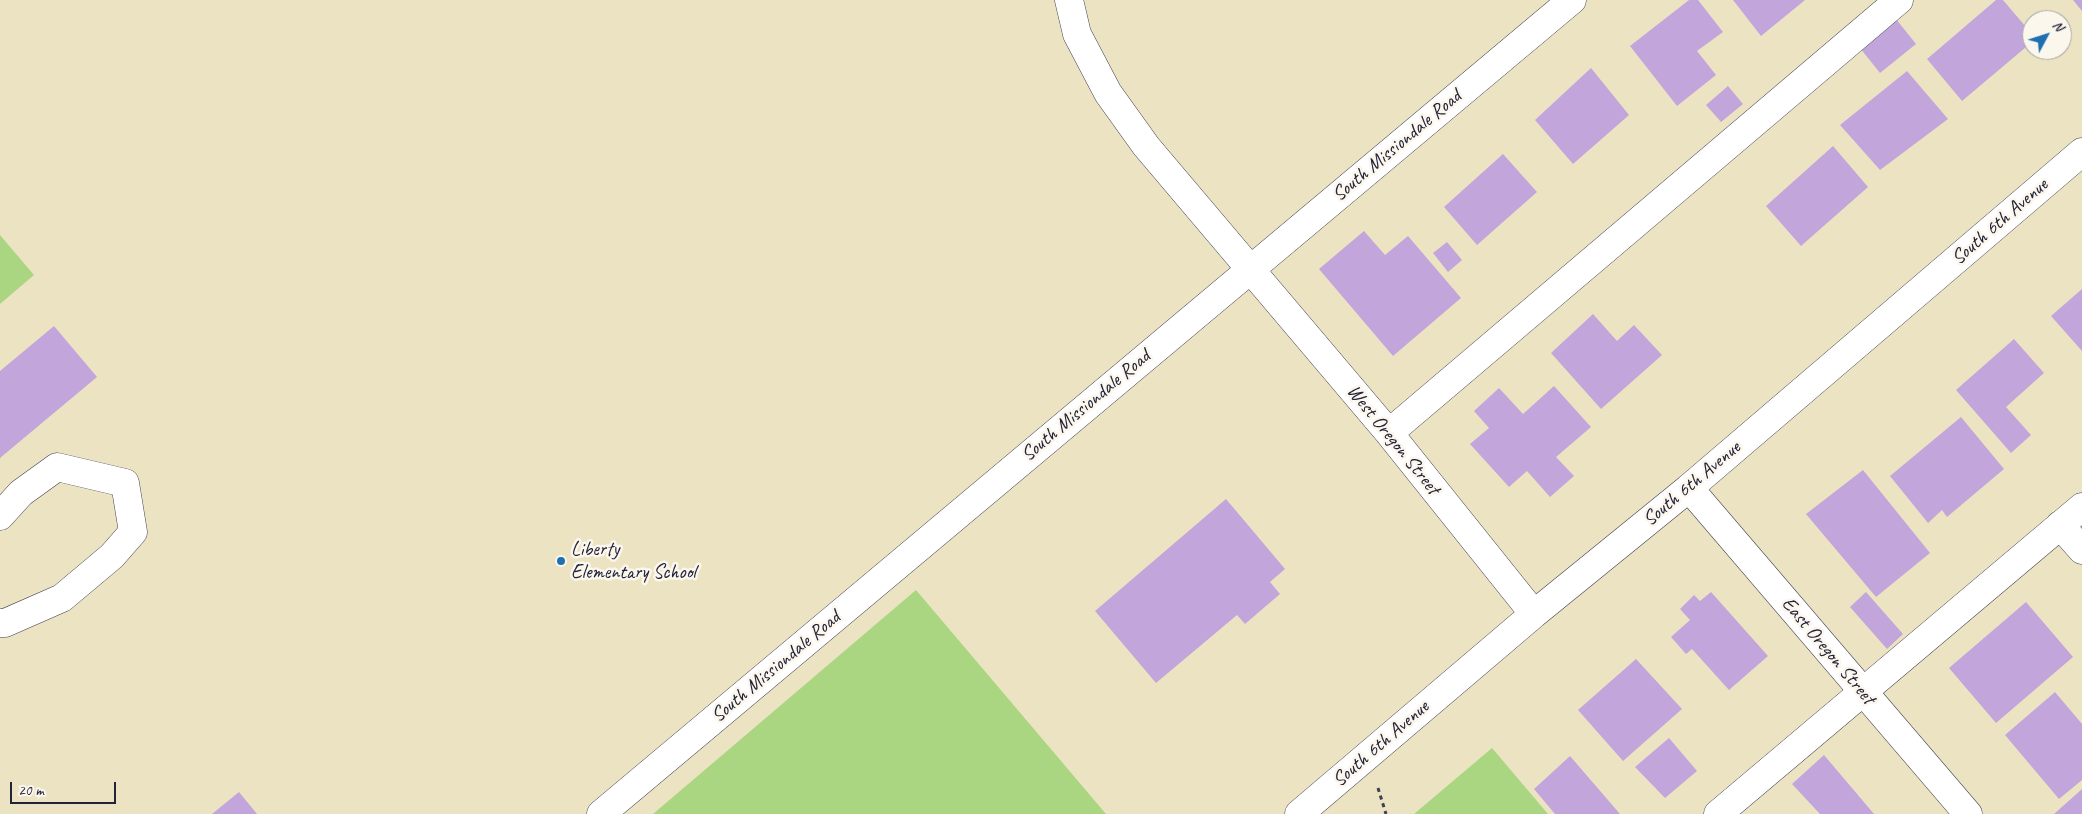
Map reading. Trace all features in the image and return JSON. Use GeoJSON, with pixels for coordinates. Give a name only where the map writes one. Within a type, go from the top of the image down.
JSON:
{"type":"FeatureCollection","features":[{"type":"Feature","properties":{"kind":"street","name":"West Oregon Street"},"geometry":{"type":"LineString","coordinates":[[1069,0],[1077,34],[1108,93],[1146,146],[1388,433],[1534,614]]}},
{"type":"Feature","properties":{"kind":"street","name":"South Missiondale Road"},"geometry":{"type":"LineString","coordinates":[[601,814],[1572,0]]}},
{"type":"Feature","properties":{"kind":"street"},"geometry":{"type":"LineString","coordinates":[[1388,433],[1899,0]]}},
{"type":"Feature","properties":{"kind":"street","name":"South 6th Avenue"},"geometry":{"type":"LineString","coordinates":[[1300,814],[1534,614],[1689,488],[2078,164]]}},
{"type":"Feature","properties":{"kind":"street"},"geometry":{"type":"LineString","coordinates":[[0,516],[21,493],[57,467],[125,484],[133,532],[112,556],[62,598],[5,623],[0,623]]}},
{"type":"Feature","properties":{"kind":"street","name":"East Oregon Street"},"geometry":{"type":"LineString","coordinates":[[1689,488],[1968,814]]}},
{"type":"Feature","properties":{"kind":"street"},"geometry":{"type":"LineString","coordinates":[[1718,814],[2082,507]]}},
{"type":"Feature","properties":{"kind":"street"},"geometry":{"type":"LineString","coordinates":[[2060,525],[2082,550]]}},
{"type":"Feature","properties":{"kind":"green space"},"geometry":{"type":"Polygon","coordinates":[[[0,235],[34,275],[0,304],[0,235]]]}},
{"type":"Feature","properties":{"kind":"green space"},"geometry":{"type":"Polygon","coordinates":[[[916,590],[1106,814],[653,814],[916,590]]]}},
{"type":"Feature","properties":{"kind":"green space"},"geometry":{"type":"Polygon","coordinates":[[[1492,748],[1548,814],[1414,814],[1492,748]]]}},
{"type":"Feature","properties":{"kind":"building"},"geometry":{"type":"Polygon","coordinates":[[[1689,0],[1698,0],[1723,32],[1697,51],[1716,75],[1677,106],[1630,46],[1689,0]]]}},
{"type":"Feature","properties":{"kind":"building"},"geometry":{"type":"Polygon","coordinates":[[[1733,0],[1805,0],[1761,36],[1733,0]]]}},
{"type":"Feature","properties":{"kind":"building"},"geometry":{"type":"Polygon","coordinates":[[[1996,0],[2003,0],[2022,22],[2022,50],[1962,101],[1927,59],[1996,0]]]}},
{"type":"Feature","properties":{"kind":"building"},"geometry":{"type":"Polygon","coordinates":[[[2073,0],[2082,0],[2082,11],[2073,0]]]}},
{"type":"Feature","properties":{"kind":"building"},"geometry":{"type":"Polygon","coordinates":[[[1896,19],[1916,44],[1880,73],[1860,48],[1896,19]]]}},
{"type":"Feature","properties":{"kind":"building"},"geometry":{"type":"Polygon","coordinates":[[[1591,68],[1629,115],[1573,164],[1535,120],[1591,68]]]}},
{"type":"Feature","properties":{"kind":"building"},"geometry":{"type":"Polygon","coordinates":[[[1907,71],[1948,119],[1880,170],[1840,125],[1907,71]]]}},
{"type":"Feature","properties":{"kind":"building"},"geometry":{"type":"Polygon","coordinates":[[[1728,86],[1743,104],[1721,122],[1706,105],[1728,86]]]}},
{"type":"Feature","properties":{"kind":"building"},"geometry":{"type":"Polygon","coordinates":[[[1833,146],[1868,187],[1801,246],[1766,206],[1833,146]]]}},
{"type":"Feature","properties":{"kind":"building"},"geometry":{"type":"Polygon","coordinates":[[[1503,154],[1537,192],[1477,245],[1444,207],[1503,154]]]}},
{"type":"Feature","properties":{"kind":"building"},"geometry":{"type":"Polygon","coordinates":[[[1364,231],[1385,255],[1408,236],[1461,298],[1393,356],[1319,269],[1364,231]]]}},
{"type":"Feature","properties":{"kind":"building"},"geometry":{"type":"Polygon","coordinates":[[[1447,242],[1462,260],[1448,272],[1433,253],[1447,242]]]}},
{"type":"Feature","properties":{"kind":"building"},"geometry":{"type":"Polygon","coordinates":[[[2082,289],[2082,351],[2051,316],[2082,289]]]}},
{"type":"Feature","properties":{"kind":"building"},"geometry":{"type":"Polygon","coordinates":[[[1593,314],[1617,341],[1634,325],[1662,355],[1601,409],[1551,353],[1593,314]]]}},
{"type":"Feature","properties":{"kind":"building"},"geometry":{"type":"Polygon","coordinates":[[[54,326],[97,377],[0,458],[0,371],[54,326]]]}},
{"type":"Feature","properties":{"kind":"building"},"geometry":{"type":"Polygon","coordinates":[[[2014,339],[2044,373],[2006,407],[2031,435],[2011,453],[1956,390],[2014,339]]]}},
{"type":"Feature","properties":{"kind":"building"},"geometry":{"type":"Polygon","coordinates":[[[1554,386],[1591,427],[1556,457],[1574,476],[1550,497],[1527,471],[1509,487],[1470,444],[1489,428],[1474,411],[1499,388],[1523,414],[1554,386]]]}},
{"type":"Feature","properties":{"kind":"building"},"geometry":{"type":"Polygon","coordinates":[[[1961,417],[2004,469],[1947,517],[1942,510],[1928,523],[1890,476],[1961,417]]]}},
{"type":"Feature","properties":{"kind":"building"},"geometry":{"type":"Polygon","coordinates":[[[1863,470],[1930,553],[1876,597],[1806,514],[1863,470]]]}},
{"type":"Feature","properties":{"kind":"building"},"geometry":{"type":"Polygon","coordinates":[[[1226,499],[1285,569],[1270,582],[1280,594],[1245,624],[1237,615],[1156,683],[1095,611],[1226,499]]]}},
{"type":"Feature","properties":{"kind":"building"},"geometry":{"type":"Polygon","coordinates":[[[1711,592],[1768,656],[1729,690],[1692,649],[1686,654],[1671,637],[1690,620],[1680,609],[1694,595],[1700,601],[1711,592]]]}},
{"type":"Feature","properties":{"kind":"building"},"geometry":{"type":"Polygon","coordinates":[[[1866,592],[1903,634],[1887,649],[1850,607],[1866,592]]]}},
{"type":"Feature","properties":{"kind":"building"},"geometry":{"type":"Polygon","coordinates":[[[2026,602],[2073,657],[1996,723],[1949,668],[2026,602]]]}},
{"type":"Feature","properties":{"kind":"building"},"geometry":{"type":"Polygon","coordinates":[[[1636,659],[1682,709],[1623,761],[1578,710],[1636,659]]]}},
{"type":"Feature","properties":{"kind":"building"},"geometry":{"type":"Polygon","coordinates":[[[2055,692],[2082,724],[2082,780],[2059,799],[2005,735],[2055,692]]]}},
{"type":"Feature","properties":{"kind":"building"},"geometry":{"type":"Polygon","coordinates":[[[1669,738],[1697,771],[1665,798],[1635,767],[1669,738]]]}},
{"type":"Feature","properties":{"kind":"building"},"geometry":{"type":"Polygon","coordinates":[[[1824,755],[1874,814],[1820,814],[1792,784],[1824,755]]]}},
{"type":"Feature","properties":{"kind":"building"},"geometry":{"type":"Polygon","coordinates":[[[1570,756],[1620,814],[1555,814],[1534,789],[1570,756]]]}},
{"type":"Feature","properties":{"kind":"building"},"geometry":{"type":"Polygon","coordinates":[[[2082,789],[2082,814],[2054,814],[2082,789]]]}},
{"type":"Feature","properties":{"kind":"building"},"geometry":{"type":"Polygon","coordinates":[[[239,792],[257,814],[212,814],[239,792]]]}},
{"type":"Feature","properties":{"kind":"place","name":"Liberty Elementary School"},"geometry":{"type":"Point","coordinates":[561,561]}}]}
